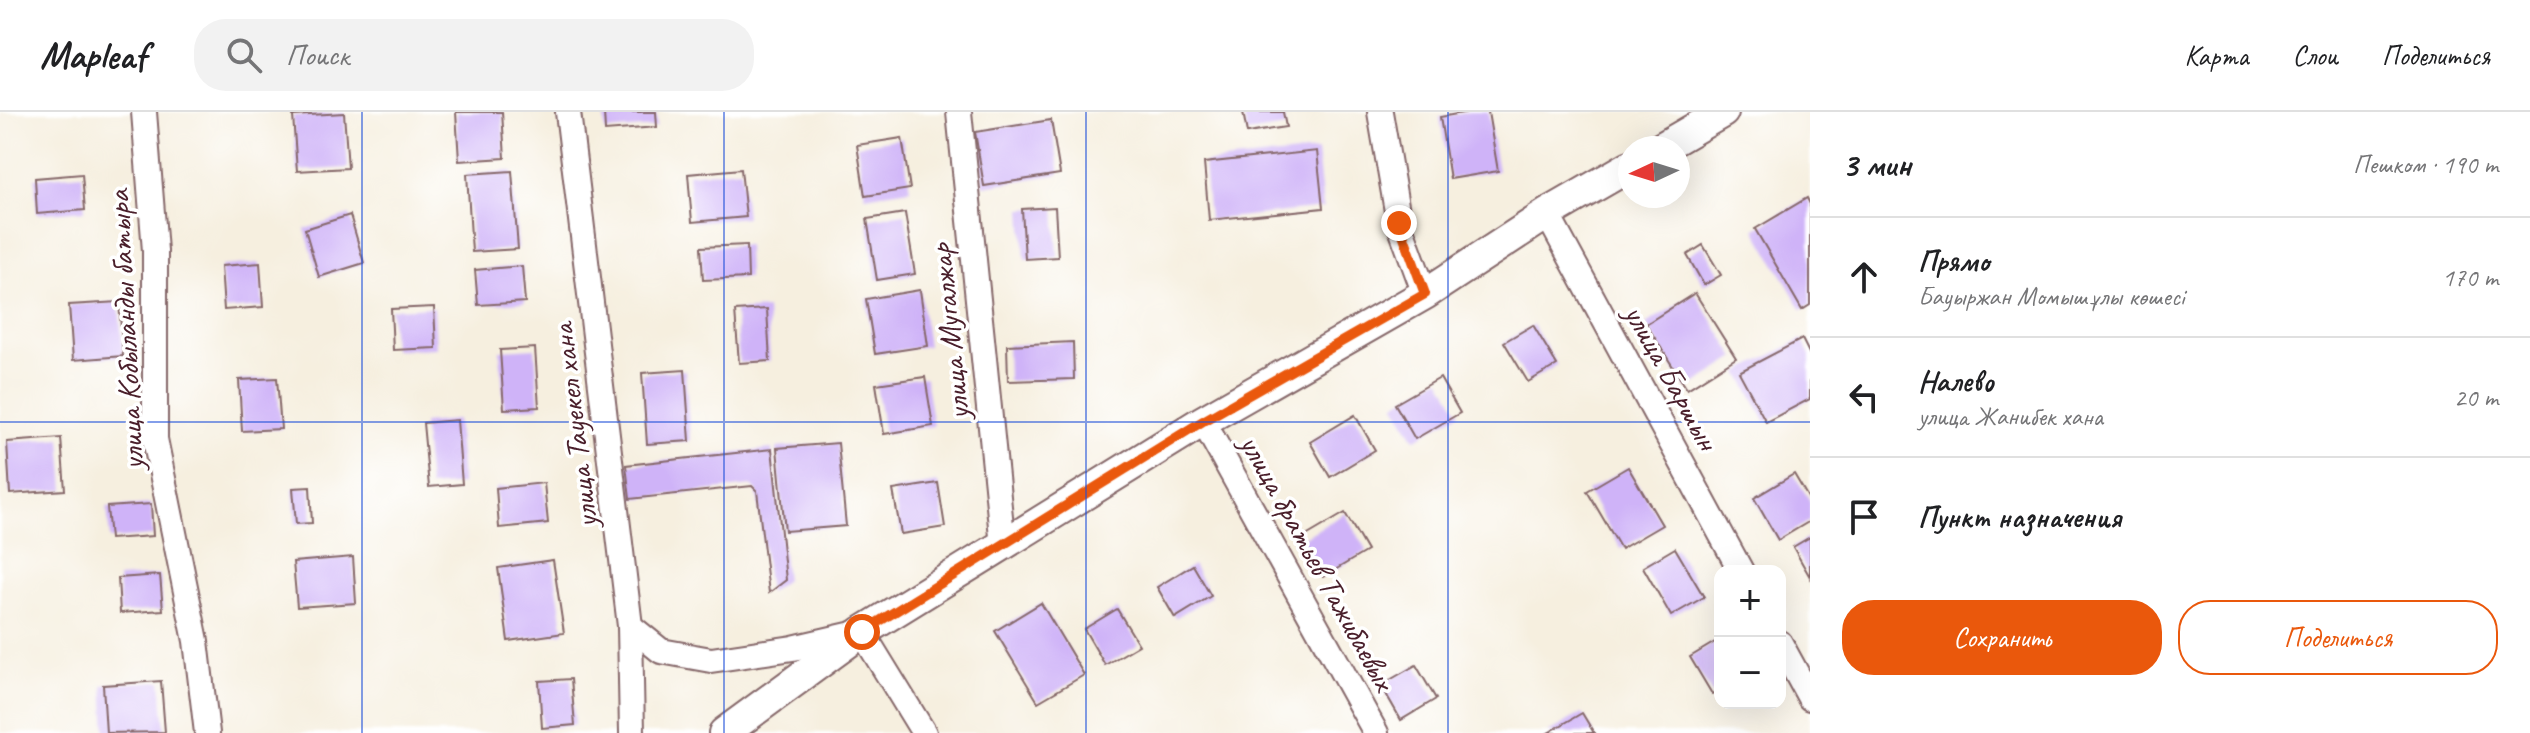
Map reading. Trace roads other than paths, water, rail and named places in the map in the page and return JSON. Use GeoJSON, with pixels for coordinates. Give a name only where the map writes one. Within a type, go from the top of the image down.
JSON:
{"type":"FeatureCollection","features":[{"type":"Feature","properties":{"kind":"street","name":"улица Кобыланды батыра"},"geometry":{"type":"LineString","coordinates":[[144,112],[155,251],[155,439],[196,641],[207,733]]}},
{"type":"Feature","properties":{"kind":"street","name":"улица Тауекел хана"},"geometry":{"type":"LineString","coordinates":[[568,112],[630,626],[632,733]]}},
{"type":"Feature","properties":{"kind":"street","name":"улица Мугалжар"},"geometry":{"type":"LineString","coordinates":[[959,112],[1003,546]]}},
{"type":"Feature","properties":{"kind":"street"},"geometry":{"type":"LineString","coordinates":[[1380,112],[1399,223],[1425,294]]}},
{"type":"Feature","properties":{"kind":"street"},"geometry":{"type":"LineString","coordinates":[[1682,136],[1723,112]]}},
{"type":"Feature","properties":{"kind":"street"},"geometry":{"type":"LineString","coordinates":[[724,733],[862,632],[1203,421],[1425,294],[1547,214],[1618,173]]}},
{"type":"Feature","properties":{"kind":"street","name":"улица Баршын"},"geometry":{"type":"LineString","coordinates":[[1547,214],[1738,565]]}},
{"type":"Feature","properties":{"kind":"street","name":"улица братьев Тажибаевых"},"geometry":{"type":"LineString","coordinates":[[1203,421],[1376,733]]}},
{"type":"Feature","properties":{"kind":"street"},"geometry":{"type":"LineString","coordinates":[[630,626],[661,651],[711,660],[793,648],[862,632]]}},
{"type":"Feature","properties":{"kind":"street"},"geometry":{"type":"LineString","coordinates":[[862,632],[924,733]]}},
{"type":"Feature","properties":{"kind":"street"},"geometry":{"type":"LineString","coordinates":[[1786,654],[1810,698]]}}]}
